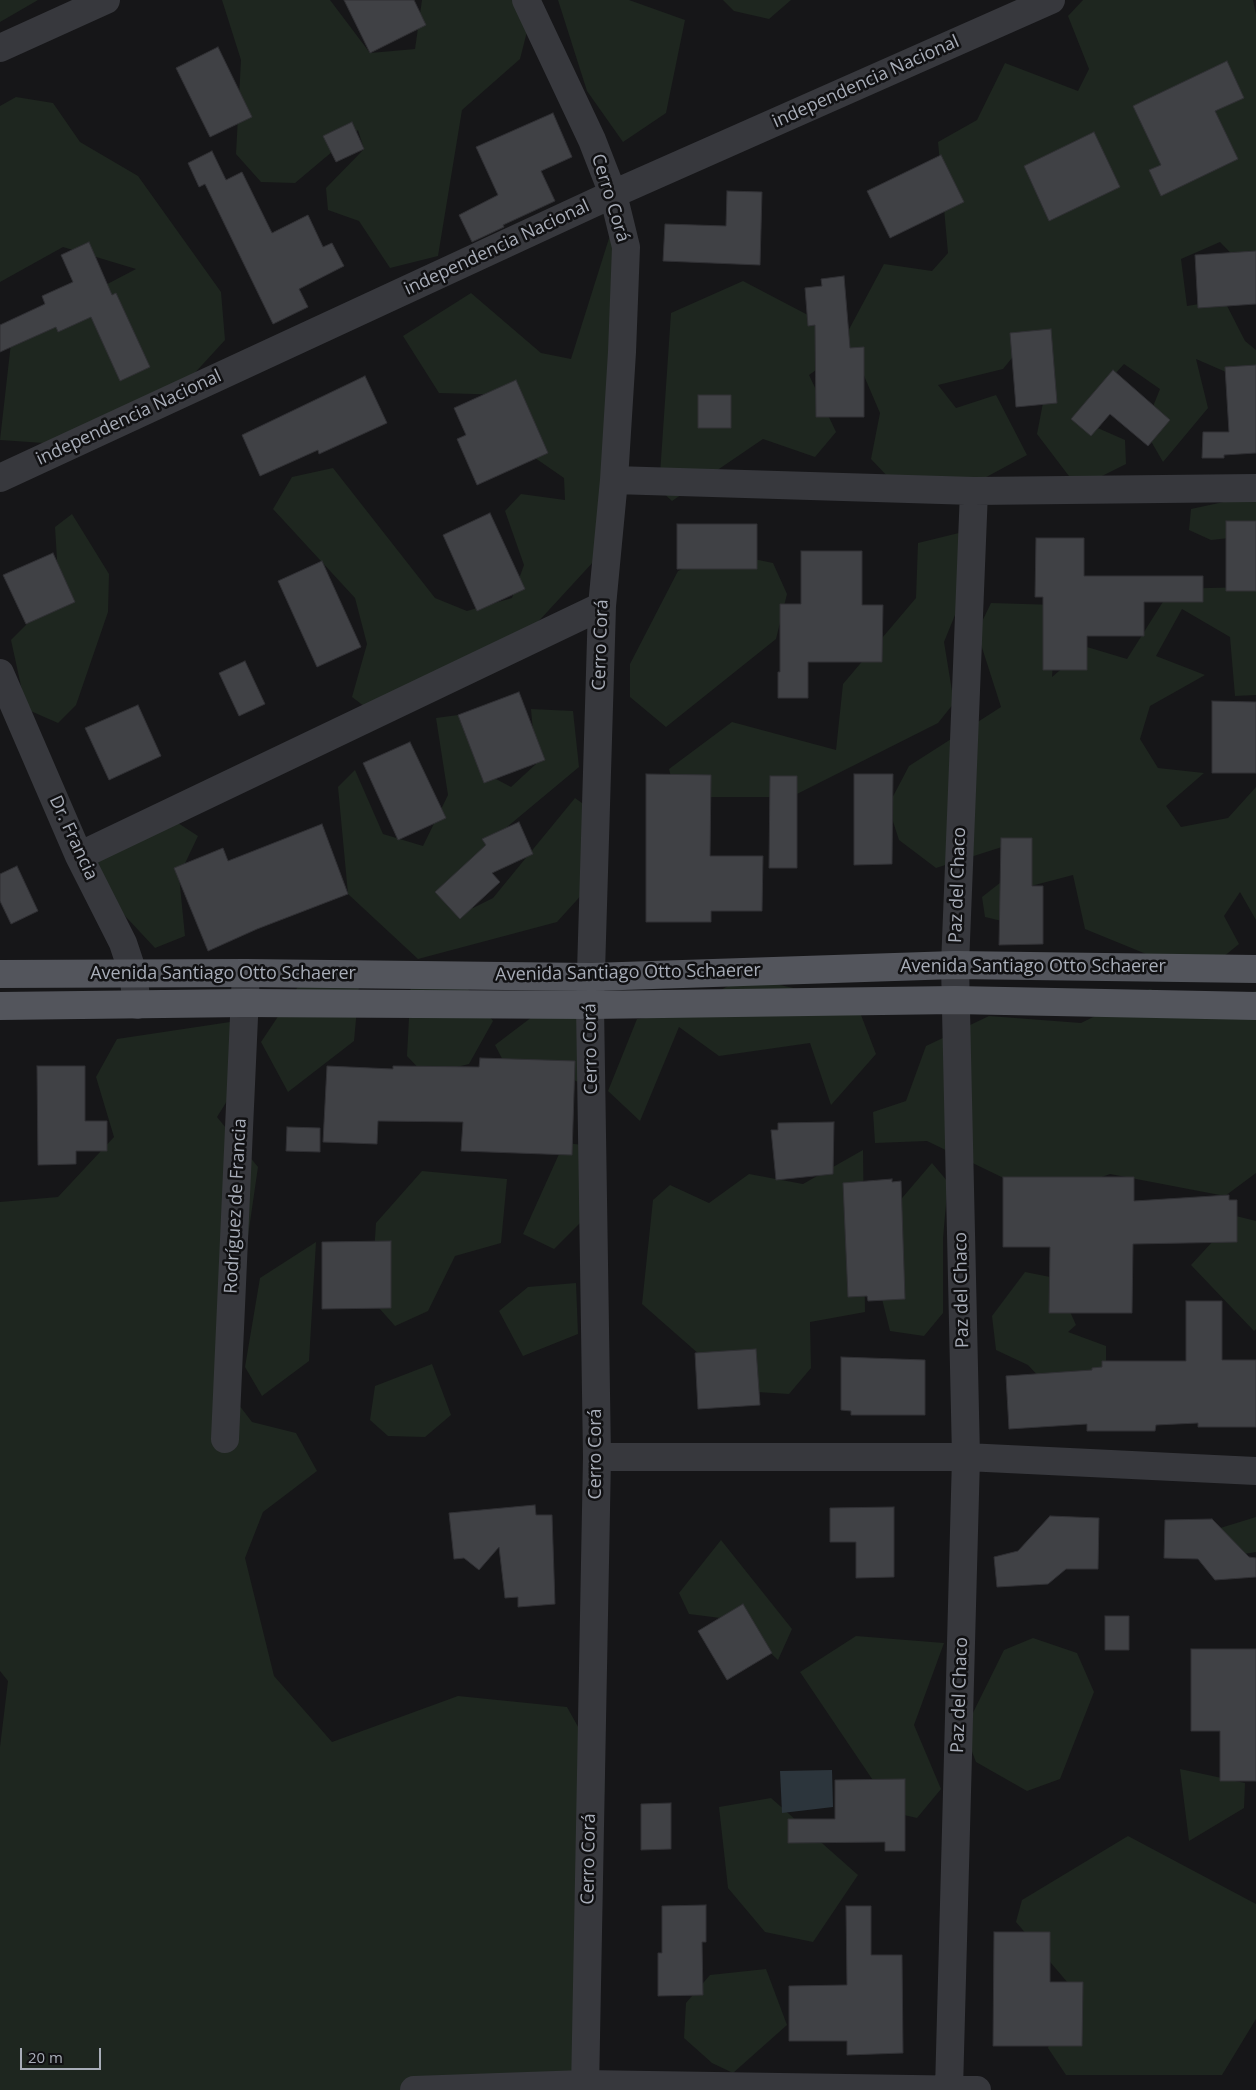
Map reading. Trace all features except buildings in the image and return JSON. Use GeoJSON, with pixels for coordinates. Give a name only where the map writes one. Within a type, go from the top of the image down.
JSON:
{"type":"FeatureCollection","features":[{"type":"Feature","properties":{"kind":"main road","name":"Avenida Santiago Otto Schaerer"},"geometry":{"type":"LineString","coordinates":[[0,974],[246,973],[592,977],[955,965],[1256,969]]}},
{"type":"Feature","properties":{"kind":"main road","name":"Avenida Santiago Otto Schaerer"},"geometry":{"type":"LineString","coordinates":[[0,1006],[136,1004],[590,1005],[955,1000],[1256,1006]]}},
{"type":"Feature","properties":{"kind":"street"},"geometry":{"type":"LineString","coordinates":[[0,48],[106,0]]}},
{"type":"Feature","properties":{"kind":"street","name":"Cerro Corá"},"geometry":{"type":"LineString","coordinates":[[526,0],[592,140],[613,194],[626,247],[614,480],[602,606],[590,1005],[597,1457],[585,2087]]}},
{"type":"Feature","properties":{"kind":"street","name":"independencia Nacional"},"geometry":{"type":"LineString","coordinates":[[0,478],[613,194],[1051,0]]}},
{"type":"Feature","properties":{"kind":"street"},"geometry":{"type":"LineString","coordinates":[[614,480],[974,491],[1256,488]]}},
{"type":"Feature","properties":{"kind":"street","name":"Paz del Chaco"},"geometry":{"type":"LineString","coordinates":[[949,2090],[966,1457],[955,965],[974,491]]}},
{"type":"Feature","properties":{"kind":"street"},"geometry":{"type":"LineString","coordinates":[[79,856],[602,606]]}},
{"type":"Feature","properties":{"kind":"street","name":"Dr. Francia"},"geometry":{"type":"LineString","coordinates":[[0,674],[79,856],[123,943],[133,973],[136,1004]]}},
{"type":"Feature","properties":{"kind":"street","name":"Rodríguez de Francia"},"geometry":{"type":"LineString","coordinates":[[225,1439],[246,973]]}},
{"type":"Feature","properties":{"kind":"street"},"geometry":{"type":"LineString","coordinates":[[597,1457],[966,1457],[1256,1471]]}},
{"type":"Feature","properties":{"kind":"street"},"geometry":{"type":"LineString","coordinates":[[414,2090],[585,2087],[977,2090]]}},
{"type":"Feature","properties":{"kind":"shaded area"},"geometry":{"type":"Polygon","coordinates":[[[0,0],[38,0],[0,22],[0,0]]]}},
{"type":"Feature","properties":{"kind":"shaded area"},"geometry":{"type":"Polygon","coordinates":[[[222,0],[330,0],[370,53],[415,49],[422,0],[526,0],[532,12],[520,59],[462,110],[438,256],[390,268],[359,221],[328,210],[326,188],[364,149],[358,130],[295,183],[261,182],[236,154],[241,60],[222,0]]]}},
{"type":"Feature","properties":{"kind":"shaded area"},"geometry":{"type":"Polygon","coordinates":[[[558,0],[629,0],[685,20],[666,113],[623,142],[587,91],[558,0]]]}},
{"type":"Feature","properties":{"kind":"shaded area"},"geometry":{"type":"Polygon","coordinates":[[[723,0],[791,0],[769,19],[734,11],[723,0]]]}},
{"type":"Feature","properties":{"kind":"shaded area"},"geometry":{"type":"Polygon","coordinates":[[[1083,0],[1253,0],[1256,14],[1256,279],[1220,242],[1181,259],[1187,306],[1224,300],[1245,341],[1256,350],[1256,385],[1196,359],[1208,408],[1163,462],[1144,429],[1160,389],[1124,364],[1075,418],[1125,440],[1126,464],[1078,488],[1037,434],[1052,356],[1025,342],[1003,369],[938,385],[956,408],[996,395],[1027,455],[944,500],[908,498],[871,459],[880,413],[859,364],[837,355],[809,375],[836,432],[815,457],[763,439],[672,501],[659,489],[671,313],[743,281],[846,335],[884,264],[932,271],[948,253],[938,142],[977,120],[1005,63],[1078,91],[1089,69],[1068,16],[1083,0]]]}},
{"type":"Feature","properties":{"kind":"shaded area"},"geometry":{"type":"Polygon","coordinates":[[[16,97],[53,103],[80,142],[138,176],[221,292],[225,340],[192,376],[58,444],[0,440],[12,334],[136,269],[63,247],[0,282],[0,106],[16,97]]]}},
{"type":"Feature","properties":{"kind":"shaded area"},"geometry":{"type":"Polygon","coordinates":[[[611,232],[637,266],[618,535],[525,636],[381,719],[352,697],[367,644],[355,598],[273,509],[292,477],[333,468],[435,598],[467,611],[512,598],[524,565],[505,511],[521,494],[565,500],[564,478],[525,451],[508,395],[439,393],[403,336],[471,293],[541,353],[571,359],[611,232]]]}},
{"type":"Feature","properties":{"kind":"shaded area"},"geometry":{"type":"Polygon","coordinates":[[[1256,495],[1256,535],[1211,540],[1189,530],[1191,509],[1256,495]]]}},
{"type":"Feature","properties":{"kind":"shaded area"},"geometry":{"type":"Polygon","coordinates":[[[72,514],[109,574],[108,612],[76,705],[58,723],[26,709],[11,640],[59,592],[55,527],[72,514]]]}},
{"type":"Feature","properties":{"kind":"shaded area"},"geometry":{"type":"Polygon","coordinates":[[[967,531],[975,566],[944,642],[954,703],[938,723],[791,797],[676,797],[669,769],[732,722],[836,750],[843,684],[916,598],[918,543],[967,531]]]}},
{"type":"Feature","properties":{"kind":"shaded area"},"geometry":{"type":"Polygon","coordinates":[[[720,552],[773,563],[787,594],[776,639],[666,727],[630,697],[630,664],[678,571],[720,552]]]}},
{"type":"Feature","properties":{"kind":"shaded area"},"geometry":{"type":"Polygon","coordinates":[[[1256,581],[1256,695],[1235,696],[1230,637],[1182,609],[1156,656],[1205,675],[1150,706],[1140,739],[1158,768],[1204,773],[1166,806],[1181,827],[1228,818],[1256,787],[1256,920],[1240,892],[1224,916],[1239,944],[1200,976],[1085,929],[1073,875],[1031,886],[1006,922],[985,917],[982,897],[1028,861],[1024,840],[936,868],[899,840],[888,806],[909,766],[1001,707],[977,632],[991,603],[1057,605],[1052,677],[1087,647],[1127,659],[1171,589],[1248,587],[1256,581]]]}},
{"type":"Feature","properties":{"kind":"shaded area"},"geometry":{"type":"Polygon","coordinates":[[[531,709],[573,711],[579,767],[489,842],[457,893],[473,908],[493,898],[575,798],[604,819],[605,869],[557,922],[418,959],[348,894],[338,787],[355,770],[383,834],[423,846],[448,795],[436,718],[458,715],[481,771],[511,787],[536,764],[531,709]]]}},
{"type":"Feature","properties":{"kind":"shaded area"},"geometry":{"type":"Polygon","coordinates":[[[161,812],[198,836],[179,876],[185,936],[155,948],[98,887],[79,856],[161,812]]]}},
{"type":"Feature","properties":{"kind":"shaded area"},"geometry":{"type":"Polygon","coordinates":[[[360,975],[354,1041],[288,1092],[261,1042],[299,985],[360,975]]]}},
{"type":"Feature","properties":{"kind":"shaded area"},"geometry":{"type":"Polygon","coordinates":[[[458,976],[493,1021],[469,1064],[425,1075],[407,1056],[411,979],[458,976]]]}},
{"type":"Feature","properties":{"kind":"shaded area"},"geometry":{"type":"Polygon","coordinates":[[[744,977],[856,1002],[876,1054],[831,1105],[810,1043],[719,1056],[679,1027],[640,1121],[608,1091],[637,1019],[678,1014],[744,977]]]}},
{"type":"Feature","properties":{"kind":"shaded area"},"geometry":{"type":"Polygon","coordinates":[[[1150,989],[1202,1008],[1256,991],[1256,1173],[1225,1196],[1110,1174],[1045,1198],[927,1141],[875,1143],[873,1112],[906,1101],[926,1046],[989,1016],[1081,1023],[1150,989]]]}},
{"type":"Feature","properties":{"kind":"shaded area"},"geometry":{"type":"Polygon","coordinates":[[[557,998],[596,1032],[593,1091],[559,1071],[510,1074],[495,1045],[557,998]]]}},
{"type":"Feature","properties":{"kind":"shaded area"},"geometry":{"type":"Polygon","coordinates":[[[230,1022],[254,1058],[217,1117],[258,1167],[226,1388],[252,1422],[296,1433],[317,1471],[263,1512],[245,1558],[274,1676],[332,1742],[458,1696],[567,1707],[605,1775],[592,2090],[0,2090],[0,1747],[8,1681],[0,1671],[0,1202],[58,1197],[114,1137],[96,1077],[117,1039],[230,1022]]]}},
{"type":"Feature","properties":{"kind":"shaded area"},"geometry":{"type":"Polygon","coordinates":[[[564,1143],[595,1146],[590,1213],[554,1249],[523,1234],[564,1143]]]}},
{"type":"Feature","properties":{"kind":"shaded area"},"geometry":{"type":"Polygon","coordinates":[[[863,1150],[865,1312],[810,1322],[811,1368],[789,1394],[741,1391],[642,1304],[653,1200],[670,1185],[709,1203],[749,1174],[803,1184],[863,1150]]]}},
{"type":"Feature","properties":{"kind":"shaded area"},"geometry":{"type":"Polygon","coordinates":[[[932,1163],[948,1182],[943,1238],[943,1313],[924,1336],[890,1331],[867,1239],[932,1163]]]}},
{"type":"Feature","properties":{"kind":"shaded area"},"geometry":{"type":"Polygon","coordinates":[[[422,1171],[507,1179],[501,1243],[455,1256],[428,1311],[395,1326],[371,1299],[376,1223],[422,1171]]]}},
{"type":"Feature","properties":{"kind":"shaded area"},"geometry":{"type":"Polygon","coordinates":[[[1236,1216],[1256,1221],[1256,1329],[1254,1331],[1191,1265],[1236,1216]]]}},
{"type":"Feature","properties":{"kind":"shaded area"},"geometry":{"type":"Polygon","coordinates":[[[316,1242],[309,1361],[262,1396],[245,1367],[260,1278],[316,1242]]]}},
{"type":"Feature","properties":{"kind":"shaded area"},"geometry":{"type":"Polygon","coordinates":[[[1025,1272],[1055,1278],[1076,1325],[1068,1332],[1106,1346],[1106,1378],[1071,1411],[1028,1365],[996,1350],[992,1316],[1025,1272]]]}},
{"type":"Feature","properties":{"kind":"shaded area"},"geometry":{"type":"Polygon","coordinates":[[[576,1283],[578,1334],[523,1356],[499,1311],[528,1287],[576,1283]]]}},
{"type":"Feature","properties":{"kind":"shaded area"},"geometry":{"type":"Polygon","coordinates":[[[432,1364],[451,1415],[425,1437],[388,1436],[370,1420],[375,1386],[432,1364]]]}},
{"type":"Feature","properties":{"kind":"shaded area"},"geometry":{"type":"Polygon","coordinates":[[[1256,1517],[1256,1552],[1220,1558],[1217,1529],[1256,1517]]]}},
{"type":"Feature","properties":{"kind":"shaded area"},"geometry":{"type":"Polygon","coordinates":[[[721,1540],[792,1629],[778,1660],[736,1620],[689,1614],[679,1593],[721,1540]]]}},
{"type":"Feature","properties":{"kind":"shaded area"},"geometry":{"type":"Polygon","coordinates":[[[856,1636],[944,1643],[914,1725],[941,1789],[917,1818],[895,1813],[800,1672],[856,1636]]]}},
{"type":"Feature","properties":{"kind":"shaded area"},"geometry":{"type":"Polygon","coordinates":[[[1033,1638],[1077,1653],[1094,1692],[1060,1779],[1027,1791],[976,1762],[964,1731],[1004,1650],[1033,1638]]]}},
{"type":"Feature","properties":{"kind":"shaded area"},"geometry":{"type":"Polygon","coordinates":[[[1180,1769],[1245,1783],[1244,1808],[1189,1841],[1180,1769]]]}},
{"type":"Feature","properties":{"kind":"shaded area"},"geometry":{"type":"Polygon","coordinates":[[[832,1770],[833,1807],[782,1813],[780,1771],[832,1770]]]}},
{"type":"Feature","properties":{"kind":"shaded area"},"geometry":{"type":"Polygon","coordinates":[[[771,1798],[858,1875],[813,1942],[765,1932],[728,1888],[719,1807],[771,1798]]]}},
{"type":"Feature","properties":{"kind":"shaded area"},"geometry":{"type":"Polygon","coordinates":[[[1128,1836],[1256,1904],[1256,2019],[1222,2075],[1066,2075],[1048,2048],[1068,1983],[1016,1922],[1022,1900],[1128,1836]]]}},
{"type":"Feature","properties":{"kind":"shaded area"},"geometry":{"type":"Polygon","coordinates":[[[766,1969],[787,2025],[733,2073],[712,2063],[684,2038],[686,2003],[710,1975],[766,1969]]]}}]}
